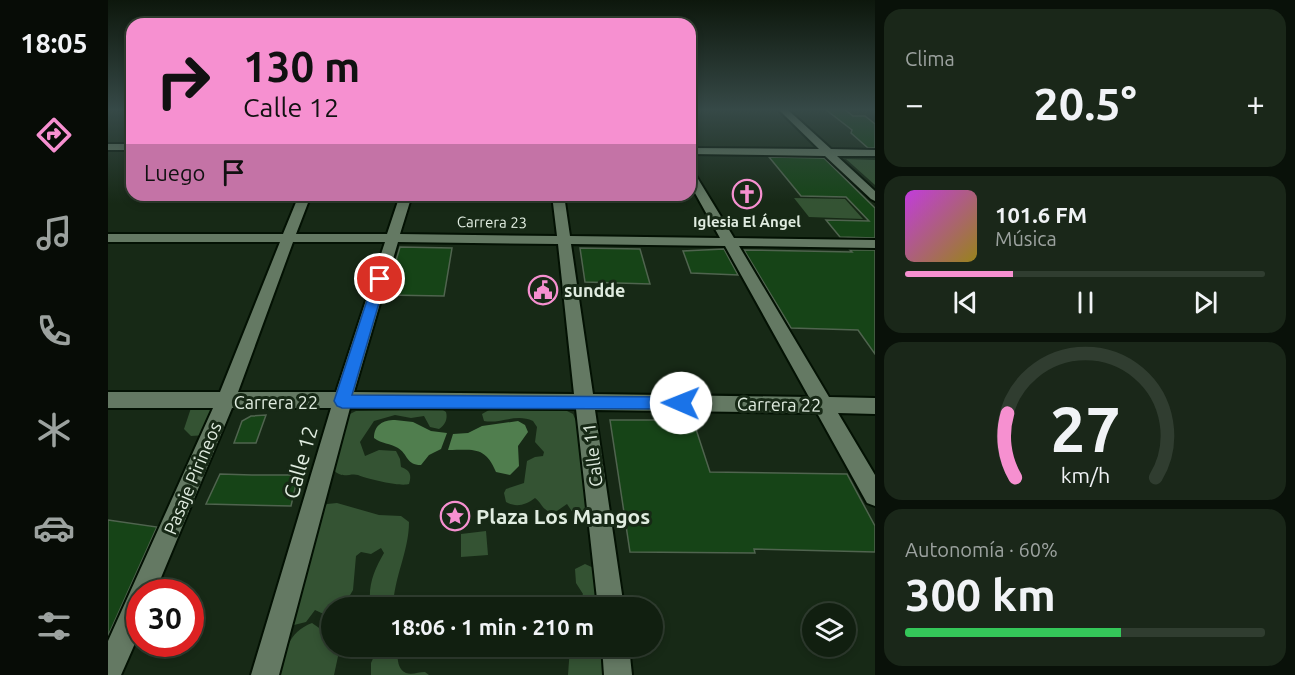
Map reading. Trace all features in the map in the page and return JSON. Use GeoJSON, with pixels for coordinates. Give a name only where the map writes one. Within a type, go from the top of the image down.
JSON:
{"type":"FeatureCollection","features":[{"type":"Feature","properties":{"kind":"street"},"geometry":{"type":"LineString","coordinates":[[816,140],[875,197]]}},
{"type":"Feature","properties":{"kind":"street"},"geometry":{"type":"LineString","coordinates":[[108,147],[126,147]]}},
{"type":"Feature","properties":{"kind":"street"},"geometry":{"type":"LineString","coordinates":[[696,151],[875,153]]}},
{"type":"Feature","properties":{"kind":"street"},"geometry":{"type":"LineString","coordinates":[[696,185],[875,495]]}},
{"type":"Feature","properties":{"kind":"street","name":"Pasaje Pirineos"},"geometry":{"type":"LineString","coordinates":[[149,579],[225,402],[303,201]]}},
{"type":"Feature","properties":{"kind":"street","name":"Calle 12"},"geometry":{"type":"LineString","coordinates":[[265,675],[342,401],[404,201]]}},
{"type":"Feature","properties":{"kind":"street","name":"Calle 11"},"geometry":{"type":"LineString","coordinates":[[559,201],[610,597]]}},
{"type":"Feature","properties":{"kind":"street","name":"Carrera 23"},"geometry":{"type":"LineString","coordinates":[[108,238],[564,239],[875,244]]}},
{"type":"Feature","properties":{"kind":"street","name":"Carrera 22"},"geometry":{"type":"LineString","coordinates":[[108,400],[875,406]]}},
{"type":"Feature","properties":{"kind":"street"},"geometry":{"type":"LineString","coordinates":[[108,673],[126,632]]}},
{"type":"Feature","properties":{"kind":"street"},"geometry":{"type":"LineString","coordinates":[[616,657],[618,675]]}},
{"type":"Feature","properties":{"kind":"shaded area"},"geometry":{"type":"Polygon","coordinates":[[[846,159],[875,160],[875,185],[846,159]]]}},
{"type":"Feature","properties":{"kind":"shaded area"},"geometry":{"type":"Polygon","coordinates":[[[794,198],[845,199],[863,219],[809,217],[794,198]]]}},
{"type":"Feature","properties":{"kind":"shaded area"},"geometry":{"type":"Polygon","coordinates":[[[191,408],[218,410],[206,435],[191,436],[184,429],[191,408]]]}},
{"type":"Feature","properties":{"kind":"shaded area"},"geometry":{"type":"Polygon","coordinates":[[[443,410],[446,412],[446,419],[439,429],[430,427],[424,416],[411,418],[395,415],[374,421],[360,442],[365,456],[379,450],[396,451],[401,467],[410,473],[409,484],[392,484],[356,475],[341,475],[333,468],[348,415],[356,411],[443,410]]]}},
{"type":"Feature","properties":{"kind":"shaded area"},"geometry":{"type":"Polygon","coordinates":[[[489,410],[565,410],[573,414],[580,431],[589,511],[586,515],[575,516],[567,504],[554,513],[550,512],[535,498],[521,505],[506,502],[504,493],[506,489],[524,483],[527,461],[543,456],[544,452],[535,442],[537,427],[533,421],[515,418],[484,421],[482,414],[489,410]]]}},
{"type":"Feature","properties":{"kind":"shaded area"},"geometry":{"type":"Polygon","coordinates":[[[395,420],[413,422],[431,431],[447,433],[441,449],[429,455],[421,465],[416,465],[398,448],[374,438],[380,424],[395,420]]]}},
{"type":"Feature","properties":{"kind":"shaded area"},"geometry":{"type":"Polygon","coordinates":[[[518,421],[525,425],[528,432],[518,446],[519,466],[510,475],[496,472],[488,458],[478,451],[448,450],[453,434],[468,433],[482,426],[518,421]]]}},
{"type":"Feature","properties":{"kind":"shaded area"},"geometry":{"type":"Polygon","coordinates":[[[337,503],[379,515],[401,516],[409,522],[407,543],[394,597],[370,597],[374,572],[384,553],[381,548],[371,554],[361,552],[356,556],[353,590],[349,597],[321,597],[321,613],[315,610],[306,622],[294,625],[290,621],[322,507],[337,503]]]}},
{"type":"Feature","properties":{"kind":"shaded area"},"geometry":{"type":"Polygon","coordinates":[[[486,531],[488,555],[461,557],[461,534],[486,531]]]}},
{"type":"Feature","properties":{"kind":"shaded area"},"geometry":{"type":"Polygon","coordinates":[[[585,564],[596,569],[603,597],[581,597],[583,594],[576,583],[575,569],[585,564]]]}},
{"type":"Feature","properties":{"kind":"shaded area"},"geometry":{"type":"Polygon","coordinates":[[[312,623],[321,629],[321,657],[338,657],[334,675],[280,675],[288,644],[304,627],[312,623]]]}},
{"type":"Feature","properties":{"kind":"shaded area"},"geometry":{"type":"Polygon","coordinates":[[[374,657],[397,657],[401,669],[406,673],[425,672],[429,675],[371,675],[374,657]]]}},
{"type":"Feature","properties":{"kind":"shaded area"},"geometry":{"type":"Polygon","coordinates":[[[569,657],[613,657],[616,675],[568,675],[569,657]]]}},
{"type":"Feature","properties":{"kind":"building"},"geometry":{"type":"Polygon","coordinates":[[[860,140],[875,140],[875,148],[868,148],[860,140]]]}},
{"type":"Feature","properties":{"kind":"building"},"geometry":{"type":"Polygon","coordinates":[[[769,157],[824,158],[875,208],[875,238],[840,237],[826,220],[869,221],[846,197],[801,196],[769,157]]]}},
{"type":"Feature","properties":{"kind":"building"},"geometry":{"type":"Polygon","coordinates":[[[400,247],[452,248],[444,296],[386,295],[400,247]]]}},
{"type":"Feature","properties":{"kind":"building"},"geometry":{"type":"Polygon","coordinates":[[[580,248],[640,249],[650,284],[585,282],[580,248]]]}},
{"type":"Feature","properties":{"kind":"building"},"geometry":{"type":"Polygon","coordinates":[[[724,249],[738,275],[691,273],[683,251],[724,249]]]}},
{"type":"Feature","properties":{"kind":"building"},"geometry":{"type":"Polygon","coordinates":[[[744,250],[852,252],[850,250],[875,250],[875,354],[858,330],[791,328],[744,250]]]}},
{"type":"Feature","properties":{"kind":"building"},"geometry":{"type":"Polygon","coordinates":[[[266,415],[256,443],[234,443],[242,421],[251,416],[266,415]]]}},
{"type":"Feature","properties":{"kind":"building"},"geometry":{"type":"Polygon","coordinates":[[[610,420],[693,420],[710,472],[847,474],[875,526],[875,552],[754,549],[755,553],[630,552],[610,420]]]}},
{"type":"Feature","properties":{"kind":"building"},"geometry":{"type":"Polygon","coordinates":[[[220,474],[298,475],[291,506],[206,504],[220,474]]]}},
{"type":"Feature","properties":{"kind":"building"},"geometry":{"type":"Polygon","coordinates":[[[108,520],[157,527],[134,579],[126,579],[126,596],[108,636],[108,520]]]}},
{"type":"Feature","properties":{"kind":"place","name":"Iglesia El Ángel"},"geometry":{"type":"Point","coordinates":[747,194]}},
{"type":"Feature","properties":{"kind":"place","name":"sundde"},"geometry":{"type":"Point","coordinates":[543,290]}},
{"type":"Feature","properties":{"kind":"place","name":"Plaza Los Mangos"},"geometry":{"type":"Point","coordinates":[455,516]}},
{"type":"Feature","properties":{"kind":"route"},"geometry":{"type":"LineString","coordinates":[[380,279],[342,401],[681,403]]}}]}
